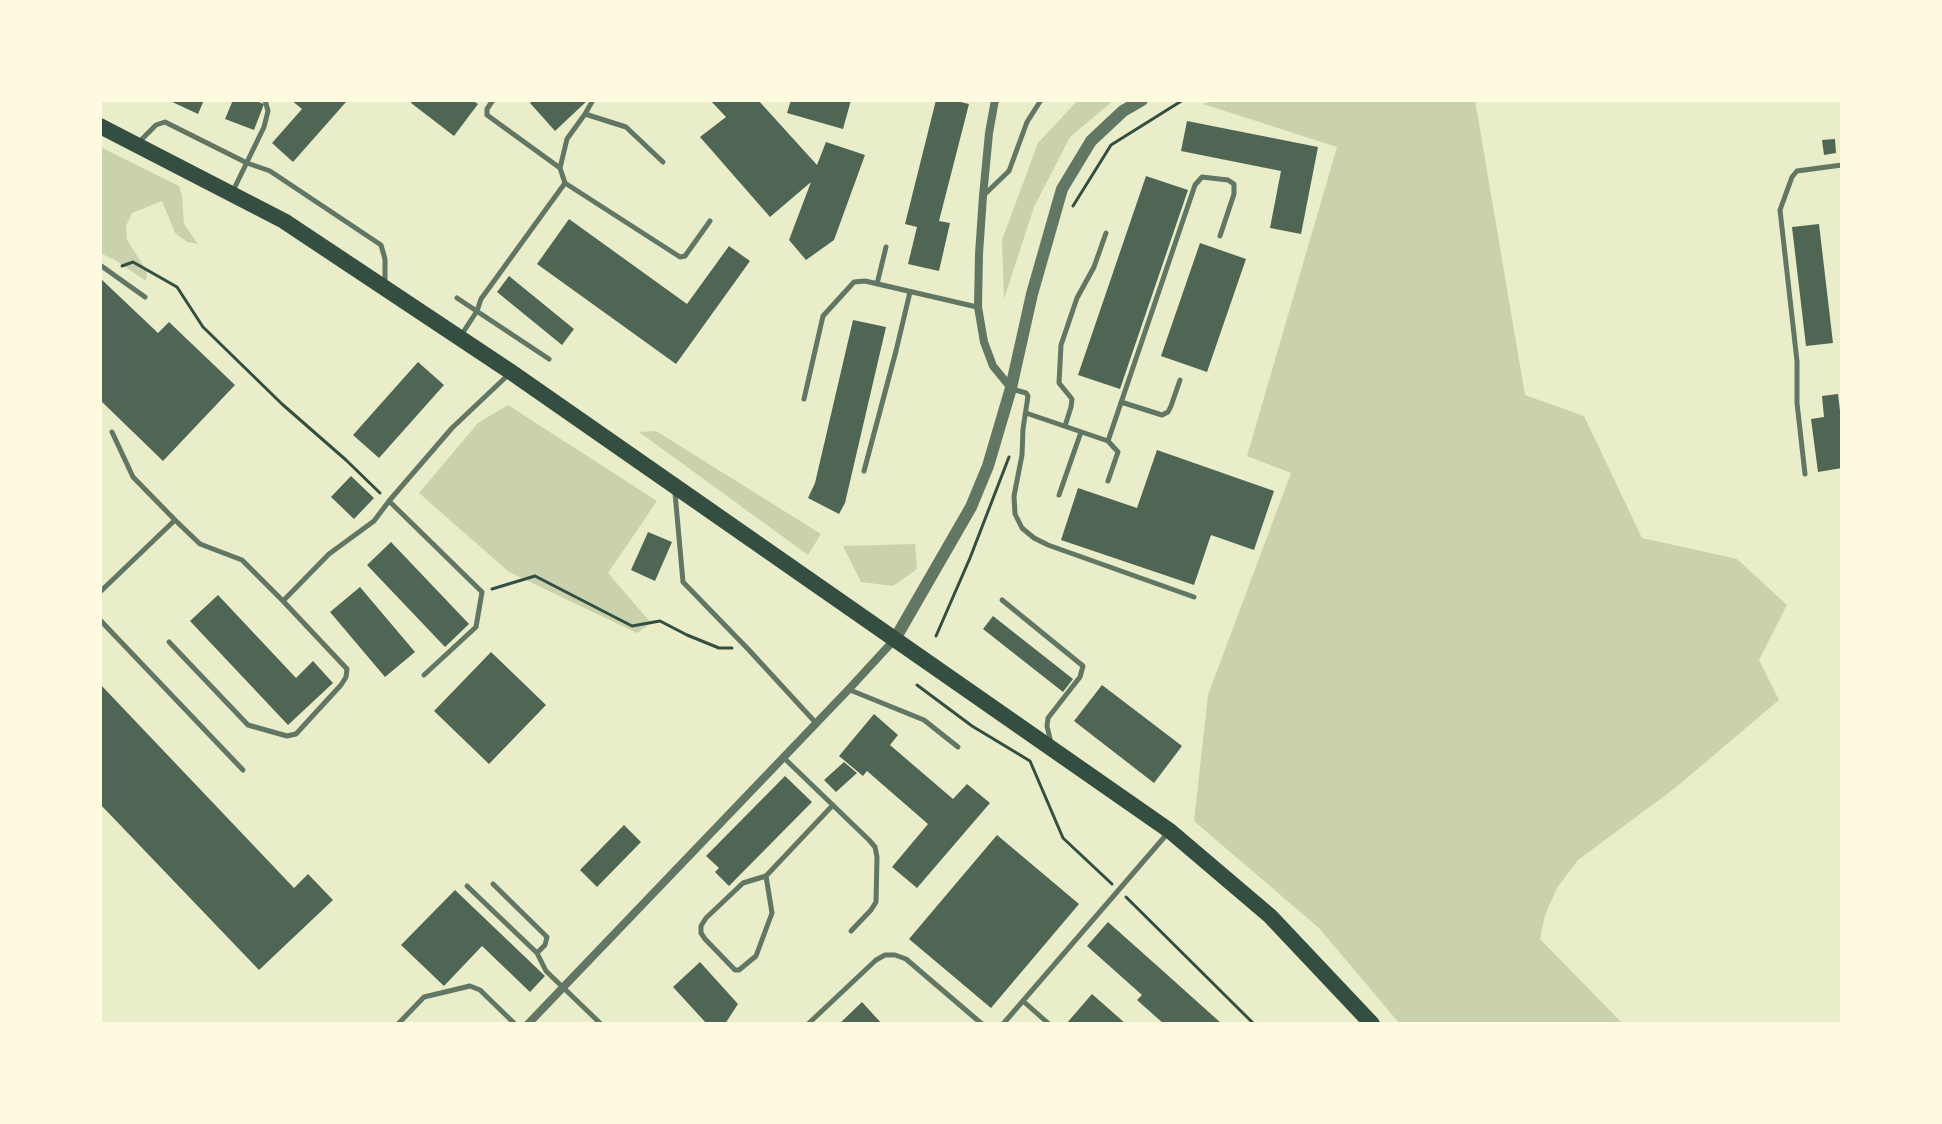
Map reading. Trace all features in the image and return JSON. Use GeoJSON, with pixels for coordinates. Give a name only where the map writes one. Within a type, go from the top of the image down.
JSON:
{"type":"FeatureCollection","features":[{"type":"Feature","properties":{"kind":"main road"},"geometry":{"type":"LineString","coordinates":[[100,126],[284,221],[511,372],[1170,831],[1270,916],[1372,1024]]}},
{"type":"Feature","properties":{"kind":"street"},"geometry":{"type":"LineString","coordinates":[[995,100],[983,196],[978,307],[984,342],[993,366],[1011,388]]}},
{"type":"Feature","properties":{"kind":"street"},"geometry":{"type":"LineString","coordinates":[[528,1024],[895,639],[971,507],[988,466],[1062,189],[1091,141],[1123,111],[1142,100]]}},
{"type":"Feature","properties":{"kind":"lane"},"geometry":{"type":"LineString","coordinates":[[232,194],[267,120],[265,100]]}},
{"type":"Feature","properties":{"kind":"lane"},"geometry":{"type":"LineString","coordinates":[[493,100],[487,115],[560,168]]}},
{"type":"Feature","properties":{"kind":"lane"},"geometry":{"type":"LineString","coordinates":[[593,100],[567,139],[560,168],[565,183],[680,257],[685,256],[710,221]]}},
{"type":"Feature","properties":{"kind":"lane"},"geometry":{"type":"LineString","coordinates":[[983,196],[1009,171],[1027,122],[1041,100]]}},
{"type":"Feature","properties":{"kind":"lane"},"geometry":{"type":"LineString","coordinates":[[585,114],[626,127],[663,162]]}},
{"type":"Feature","properties":{"kind":"lane"},"geometry":{"type":"LineString","coordinates":[[136,144],[156,125],[165,122],[247,163],[270,171],[381,245],[385,259],[385,288]]}},
{"type":"Feature","properties":{"kind":"lane"},"geometry":{"type":"LineString","coordinates":[[1805,474],[1797,403],[1797,361],[1780,210],[1797,171],[1842,165]]}},
{"type":"Feature","properties":{"kind":"lane"},"geometry":{"type":"LineString","coordinates":[[1108,441],[1195,185],[1202,177],[1228,180],[1234,184],[1234,194],[1220,236]]}},
{"type":"Feature","properties":{"kind":"lane"},"geometry":{"type":"LineString","coordinates":[[459,337],[477,311],[481,299],[565,183]]}},
{"type":"Feature","properties":{"kind":"lane"},"geometry":{"type":"LineString","coordinates":[[1065,426],[1072,399],[1059,383],[1061,345],[1077,298],[1094,267],[1106,233]]}},
{"type":"Feature","properties":{"kind":"lane"},"geometry":{"type":"LineString","coordinates":[[877,284],[886,247]]}},
{"type":"Feature","properties":{"kind":"lane"},"geometry":{"type":"LineString","coordinates":[[100,265],[145,297]]}},
{"type":"Feature","properties":{"kind":"lane"},"geometry":{"type":"LineString","coordinates":[[804,399],[823,316],[854,282],[865,281],[978,307]]}},
{"type":"Feature","properties":{"kind":"lane"},"geometry":{"type":"LineString","coordinates":[[864,471],[910,292]]}},
{"type":"Feature","properties":{"kind":"lane"},"geometry":{"type":"LineString","coordinates":[[457,298],[549,359]]}},
{"type":"Feature","properties":{"kind":"lane"},"geometry":{"type":"LineString","coordinates":[[283,601],[329,554],[374,521],[452,428],[511,372]]}},
{"type":"Feature","properties":{"kind":"lane"},"geometry":{"type":"LineString","coordinates":[[1121,402],[1162,415],[1168,412],[1180,380]]}},
{"type":"Feature","properties":{"kind":"lane"},"geometry":{"type":"LineString","coordinates":[[1011,388],[1028,396],[1014,496],[1015,514],[1022,528],[1048,545],[1194,597]]}},
{"type":"Feature","properties":{"kind":"lane"},"geometry":{"type":"LineString","coordinates":[[1026,413],[1108,441],[1118,452],[1108,481]]}},
{"type":"Feature","properties":{"kind":"lane"},"geometry":{"type":"LineString","coordinates":[[112,432],[133,477],[200,544],[242,560],[347,669],[346,677],[296,734],[287,736],[248,725],[169,642]]}},
{"type":"Feature","properties":{"kind":"lane"},"geometry":{"type":"LineString","coordinates":[[1059,495],[1081,432]]}},
{"type":"Feature","properties":{"kind":"lane"},"geometry":{"type":"LineString","coordinates":[[674,485],[683,582],[816,723]]}},
{"type":"Feature","properties":{"kind":"lane"},"geometry":{"type":"LineString","coordinates":[[389,501],[482,592],[476,627],[424,675]]}},
{"type":"Feature","properties":{"kind":"lane"},"geometry":{"type":"LineString","coordinates":[[100,592],[175,520]]}},
{"type":"Feature","properties":{"kind":"lane"},"geometry":{"type":"LineString","coordinates":[[1002,600],[1083,666],[1080,677],[1048,718],[1052,748]]}},
{"type":"Feature","properties":{"kind":"lane"},"geometry":{"type":"LineString","coordinates":[[100,620],[243,770]]}},
{"type":"Feature","properties":{"kind":"lane"},"geometry":{"type":"LineString","coordinates":[[849,689],[924,720],[958,747]]}},
{"type":"Feature","properties":{"kind":"lane"},"geometry":{"type":"LineString","coordinates":[[783,757],[875,847],[876,902],[851,931]]}},
{"type":"Feature","properties":{"kind":"lane"},"geometry":{"type":"LineString","coordinates":[[766,876],[772,913],[756,956],[735,970],[705,939],[701,926],[743,883],[766,876],[833,805]]}},
{"type":"Feature","properties":{"kind":"lane"},"geometry":{"type":"LineString","coordinates":[[1003,1024],[1170,831]]}},
{"type":"Feature","properties":{"kind":"lane"},"geometry":{"type":"LineString","coordinates":[[493,884],[547,937],[545,945],[537,953]]}},
{"type":"Feature","properties":{"kind":"lane"},"geometry":{"type":"LineString","coordinates":[[467,886],[537,953],[546,971],[601,1024]]}},
{"type":"Feature","properties":{"kind":"lane"},"geometry":{"type":"LineString","coordinates":[[808,1024],[885,955],[906,959],[982,1024]]}},
{"type":"Feature","properties":{"kind":"lane"},"geometry":{"type":"LineString","coordinates":[[398,1024],[424,997],[470,986],[480,990],[515,1024]]}},
{"type":"Feature","properties":{"kind":"lane"},"geometry":{"type":"LineString","coordinates":[[1023,1001],[1049,1024]]}},
{"type":"Feature","properties":{"kind":"path"},"geometry":{"type":"LineString","coordinates":[[1072,209],[1111,145],[1183,100]]}},
{"type":"Feature","properties":{"kind":"path"},"geometry":{"type":"LineString","coordinates":[[109,270],[133,262],[177,287],[203,327],[389,501]]}},
{"type":"Feature","properties":{"kind":"path"},"geometry":{"type":"LineString","coordinates":[[936,636],[976,545],[1010,451]]}},
{"type":"Feature","properties":{"kind":"path"},"geometry":{"type":"LineString","coordinates":[[482,592],[535,576],[632,626],[660,621],[719,648],[748,649]]}},
{"type":"Feature","properties":{"kind":"path"},"geometry":{"type":"LineString","coordinates":[[917,685],[972,726],[1030,761],[1063,838],[1254,1024]]}},
{"type":"Feature","properties":{"kind":"green space"},"geometry":{"type":"Polygon","coordinates":[[[1078,100],[1114,100],[1070,137],[1034,207],[1004,299],[1002,240],[1038,143],[1078,100]]]}},
{"type":"Feature","properties":{"kind":"green space"},"geometry":{"type":"Polygon","coordinates":[[[1216,100],[1475,100],[1525,395],[1584,416],[1642,538],[1737,559],[1787,605],[1759,660],[1779,700],[1675,788],[1578,860],[1557,888],[1545,915],[1540,939],[1623,1024],[1400,1024],[1319,928],[1194,821],[1208,695],[1291,473],[1247,456],[1337,147],[1203,104],[1216,100]]]}},
{"type":"Feature","properties":{"kind":"green space"},"geometry":{"type":"Polygon","coordinates":[[[100,147],[179,186],[184,224],[198,244],[187,242],[175,233],[162,201],[132,213],[126,226],[127,240],[147,271],[146,281],[100,253],[100,147]]]}},
{"type":"Feature","properties":{"kind":"green space"},"geometry":{"type":"Polygon","coordinates":[[[508,405],[657,501],[608,573],[651,623],[637,633],[509,572],[419,493],[478,423],[508,405]]]}},
{"type":"Feature","properties":{"kind":"green space"},"geometry":{"type":"Polygon","coordinates":[[[656,431],[821,534],[808,555],[639,432],[656,431]]]}},
{"type":"Feature","properties":{"kind":"green space"},"geometry":{"type":"Polygon","coordinates":[[[915,544],[917,569],[893,586],[861,582],[843,546],[915,544]]]}},
{"type":"Feature","properties":{"kind":"building"},"geometry":{"type":"Polygon","coordinates":[[[168,100],[204,100],[198,114],[168,100]]]}},
{"type":"Feature","properties":{"kind":"building"},"geometry":{"type":"Polygon","coordinates":[[[233,100],[253,100],[264,104],[254,130],[225,119],[233,100]]]}},
{"type":"Feature","properties":{"kind":"building"},"geometry":{"type":"Polygon","coordinates":[[[291,100],[346,102],[293,162],[272,143],[302,109],[291,100]]]}},
{"type":"Feature","properties":{"kind":"building"},"geometry":{"type":"Polygon","coordinates":[[[413,100],[472,100],[478,104],[454,136],[411,103],[413,100]]]}},
{"type":"Feature","properties":{"kind":"building"},"geometry":{"type":"Polygon","coordinates":[[[534,100],[588,100],[555,131],[530,103],[534,100]]]}},
{"type":"Feature","properties":{"kind":"building"},"geometry":{"type":"Polygon","coordinates":[[[710,100],[758,100],[817,165],[826,142],[865,155],[834,240],[806,260],[789,240],[811,182],[770,217],[700,137],[726,117],[710,100]]]}},
{"type":"Feature","properties":{"kind":"building"},"geometry":{"type":"Polygon","coordinates":[[[791,100],[851,100],[843,129],[787,113],[791,100]]]}},
{"type":"Feature","properties":{"kind":"building"},"geometry":{"type":"Polygon","coordinates":[[[936,100],[969,104],[939,221],[950,223],[939,271],[908,264],[917,227],[905,224],[936,100]]]}},
{"type":"Feature","properties":{"kind":"building"},"geometry":{"type":"Polygon","coordinates":[[[1187,121],[1318,147],[1301,234],[1270,228],[1281,171],[1181,151],[1187,121]]]}},
{"type":"Feature","properties":{"kind":"building"},"geometry":{"type":"Polygon","coordinates":[[[1835,139],[1836,153],[1824,155],[1822,140],[1835,139]]]}},
{"type":"Feature","properties":{"kind":"building"},"geometry":{"type":"Polygon","coordinates":[[[1146,176],[1188,190],[1120,389],[1078,375],[1146,176]]]}},
{"type":"Feature","properties":{"kind":"building"},"geometry":{"type":"Polygon","coordinates":[[[569,219],[687,304],[729,246],[750,261],[676,364],[537,264],[569,219]]]}},
{"type":"Feature","properties":{"kind":"building"},"geometry":{"type":"Polygon","coordinates":[[[1819,224],[1833,343],[1806,346],[1792,227],[1819,224]]]}},
{"type":"Feature","properties":{"kind":"building"},"geometry":{"type":"Polygon","coordinates":[[[1200,243],[1246,259],[1207,372],[1161,356],[1200,243]]]}},
{"type":"Feature","properties":{"kind":"building"},"geometry":{"type":"Polygon","coordinates":[[[509,276],[574,329],[562,345],[497,292],[509,276]]]}},
{"type":"Feature","properties":{"kind":"building"},"geometry":{"type":"Polygon","coordinates":[[[100,278],[158,333],[169,322],[235,385],[163,461],[100,400],[100,278]]]}},
{"type":"Feature","properties":{"kind":"building"},"geometry":{"type":"Polygon","coordinates":[[[853,320],[886,327],[845,503],[839,514],[808,498],[815,483],[853,320]]]}},
{"type":"Feature","properties":{"kind":"building"},"geometry":{"type":"Polygon","coordinates":[[[418,362],[444,385],[379,458],[353,435],[418,362]]]}},
{"type":"Feature","properties":{"kind":"building"},"geometry":{"type":"Polygon","coordinates":[[[1838,394],[1842,468],[1818,472],[1811,419],[1824,417],[1822,396],[1838,394]]]}},
{"type":"Feature","properties":{"kind":"building"},"geometry":{"type":"Polygon","coordinates":[[[1157,450],[1274,491],[1254,550],[1211,535],[1194,585],[1061,540],[1078,488],[1137,508],[1157,450]]]}},
{"type":"Feature","properties":{"kind":"building"},"geometry":{"type":"Polygon","coordinates":[[[351,476],[374,498],[354,519],[331,497],[351,476]]]}},
{"type":"Feature","properties":{"kind":"building"},"geometry":{"type":"Polygon","coordinates":[[[648,532],[672,542],[655,581],[631,570],[648,532]]]}},
{"type":"Feature","properties":{"kind":"building"},"geometry":{"type":"Polygon","coordinates":[[[391,542],[469,624],[445,647],[367,565],[391,542]]]}},
{"type":"Feature","properties":{"kind":"building"},"geometry":{"type":"Polygon","coordinates":[[[360,587],[415,652],[385,677],[330,612],[360,587]]]}},
{"type":"Feature","properties":{"kind":"building"},"geometry":{"type":"Polygon","coordinates":[[[218,595],[296,678],[313,661],[333,683],[288,725],[190,621],[218,595]]]}},
{"type":"Feature","properties":{"kind":"building"},"geometry":{"type":"Polygon","coordinates":[[[993,616],[1073,679],[1063,692],[983,629],[993,616]]]}},
{"type":"Feature","properties":{"kind":"building"},"geometry":{"type":"Polygon","coordinates":[[[491,652],[546,705],[489,764],[434,711],[491,652]]]}},
{"type":"Feature","properties":{"kind":"building"},"geometry":{"type":"Polygon","coordinates":[[[100,684],[294,888],[308,874],[333,900],[259,970],[100,804],[100,684]]]}},
{"type":"Feature","properties":{"kind":"building"},"geometry":{"type":"Polygon","coordinates":[[[1102,685],[1182,746],[1154,783],[1074,721],[1102,685]]]}},
{"type":"Feature","properties":{"kind":"building"},"geometry":{"type":"Polygon","coordinates":[[[874,714],[898,735],[890,745],[953,799],[967,784],[990,803],[917,888],[892,867],[928,824],[867,771],[863,776],[839,756],[874,714]]]}},
{"type":"Feature","properties":{"kind":"building"},"geometry":{"type":"Polygon","coordinates":[[[844,762],[857,773],[836,792],[824,780],[844,762]]]}},
{"type":"Feature","properties":{"kind":"building"},"geometry":{"type":"Polygon","coordinates":[[[785,776],[812,802],[729,886],[715,872],[719,868],[706,856],[785,776]]]}},
{"type":"Feature","properties":{"kind":"building"},"geometry":{"type":"Polygon","coordinates":[[[624,825],[641,842],[597,887],[580,870],[624,825]]]}},
{"type":"Feature","properties":{"kind":"building"},"geometry":{"type":"Polygon","coordinates":[[[997,835],[1079,904],[991,1008],[909,939],[997,835]]]}},
{"type":"Feature","properties":{"kind":"building"},"geometry":{"type":"Polygon","coordinates":[[[455,890],[545,976],[530,992],[482,946],[444,986],[401,945],[455,890]]]}},
{"type":"Feature","properties":{"kind":"building"},"geometry":{"type":"Polygon","coordinates":[[[1108,922],[1222,1024],[1164,1024],[1137,1000],[1142,995],[1087,946],[1108,922]]]}},
{"type":"Feature","properties":{"kind":"building"},"geometry":{"type":"Polygon","coordinates":[[[700,962],[738,1004],[725,1024],[707,1024],[673,987],[700,962]]]}},
{"type":"Feature","properties":{"kind":"building"},"geometry":{"type":"Polygon","coordinates":[[[1092,994],[1126,1024],[1066,1024],[1092,994]]]}},
{"type":"Feature","properties":{"kind":"building"},"geometry":{"type":"Polygon","coordinates":[[[862,1002],[882,1024],[839,1024],[862,1002]]]}}]}
